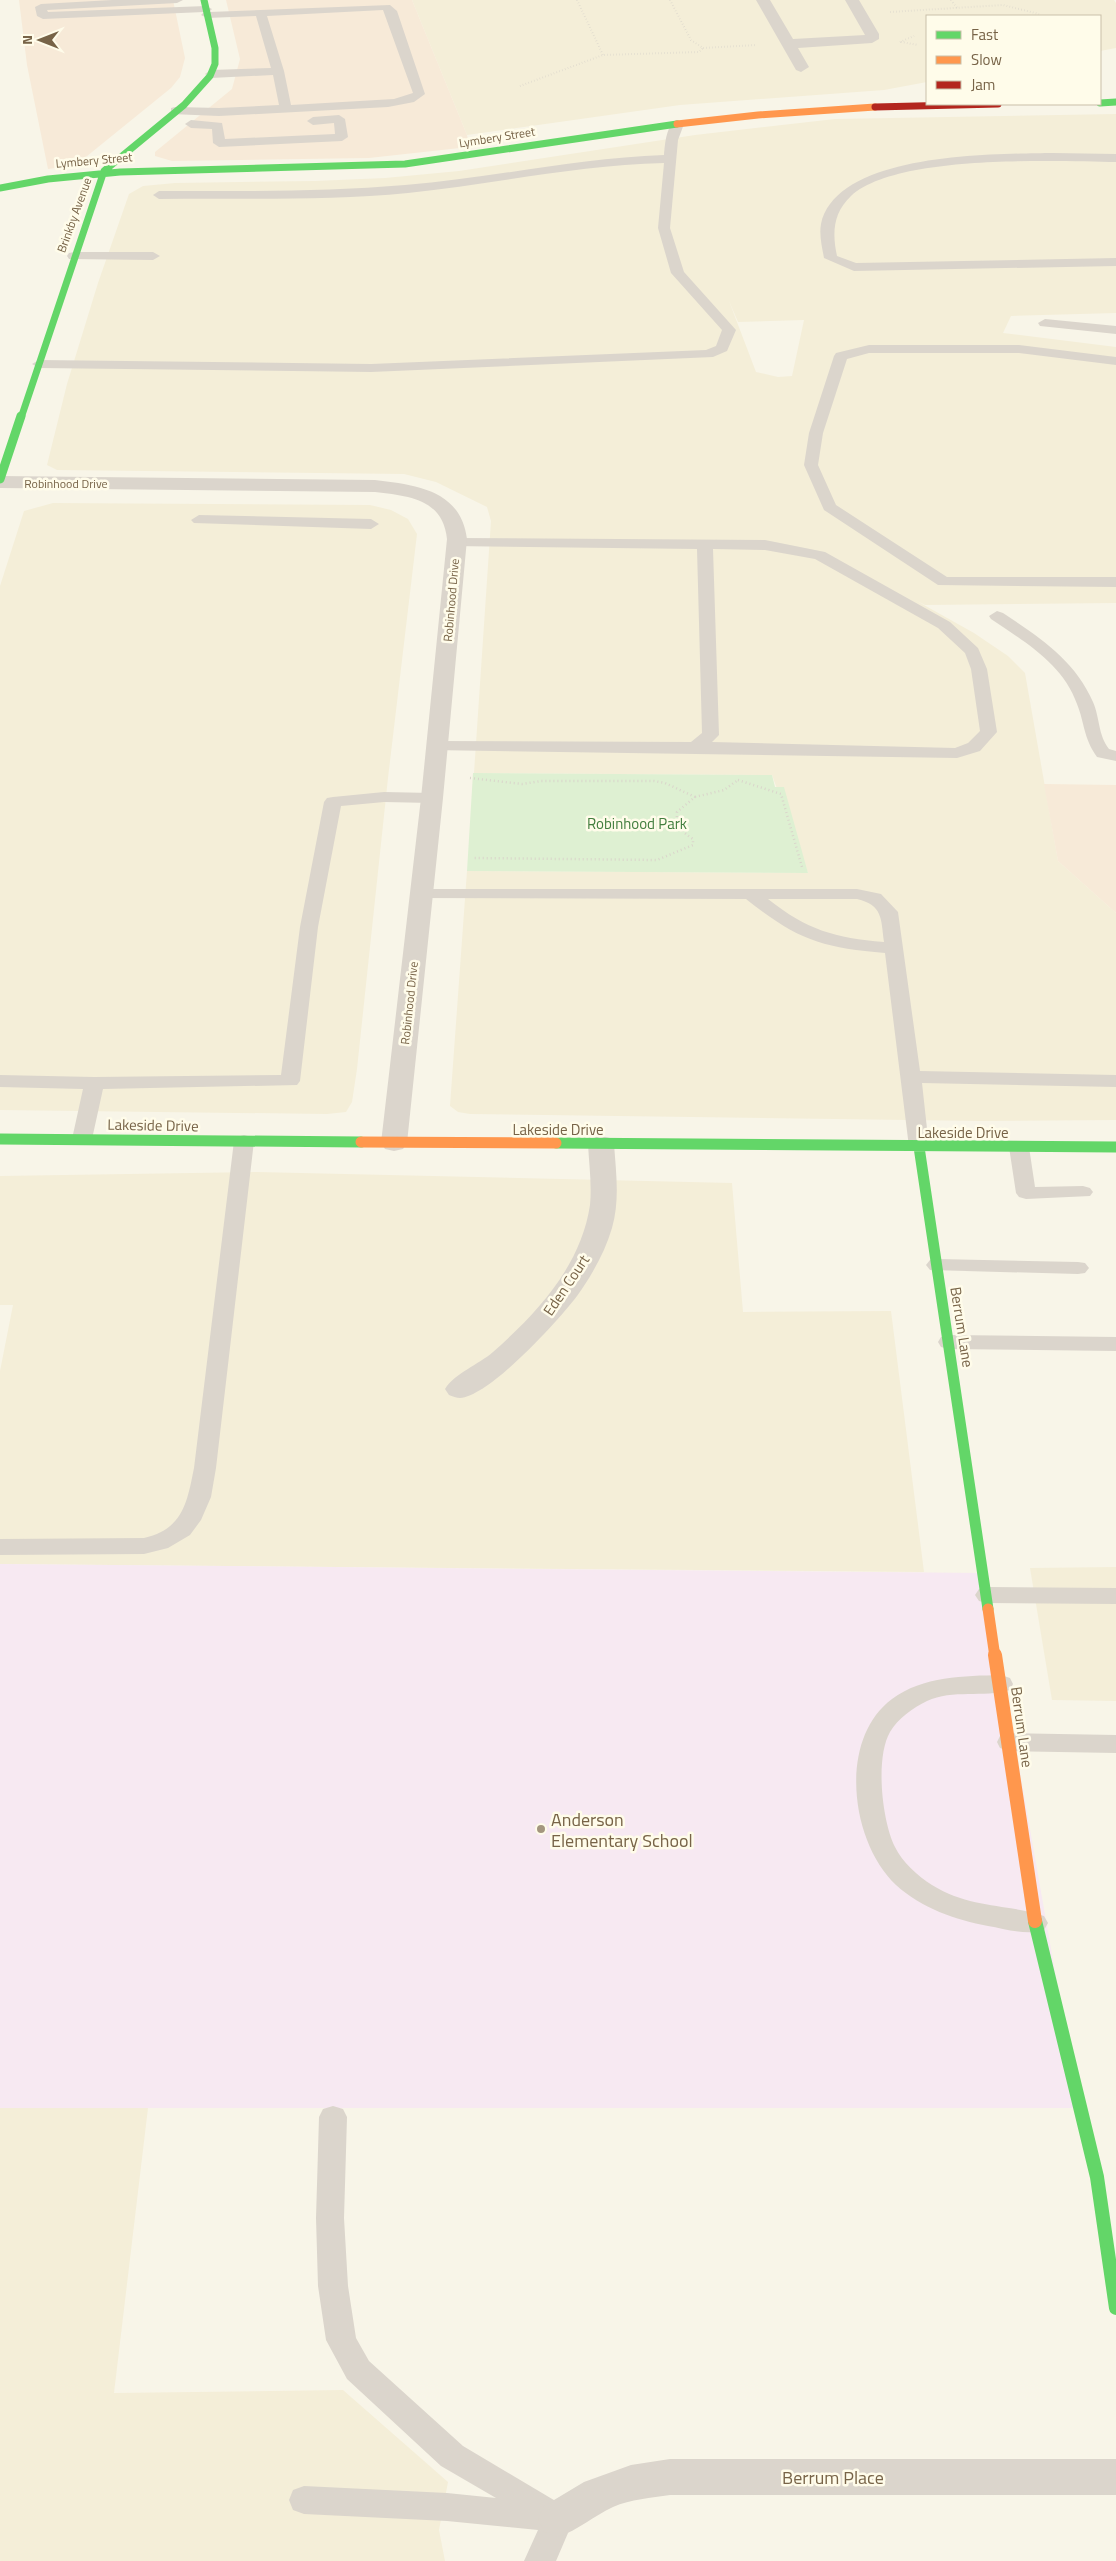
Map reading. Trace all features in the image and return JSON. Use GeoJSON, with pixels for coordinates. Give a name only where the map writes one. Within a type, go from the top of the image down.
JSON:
{"type":"FeatureCollection","features":[{"type":"Feature","properties":{"kind":"street"},"geometry":{"type":"LineString","coordinates":[[763,0],[801,67]]}},
{"type":"Feature","properties":{"kind":"street"},"geometry":{"type":"LineString","coordinates":[[788,44],[872,39],[852,0]]}},
{"type":"Feature","properties":{"kind":"street"},"geometry":{"type":"LineString","coordinates":[[206,8],[215,51],[215,65],[212,74]]}},
{"type":"Feature","properties":{"kind":"street","name":"Brinkby Avenue"},"geometry":{"type":"LineString","coordinates":[[0,479],[104,171],[196,94],[212,74]]}},
{"type":"Feature","properties":{"kind":"street"},"geometry":{"type":"LineString","coordinates":[[1101,102],[1116,102]]}},
{"type":"Feature","properties":{"kind":"street","name":"Lymbery Street"},"geometry":{"type":"LineString","coordinates":[[0,188],[56,177],[104,171],[360,167],[405,164],[678,124],[851,107],[949,105]]}},
{"type":"Feature","properties":{"kind":"street","name":"Robinhood Drive"},"geometry":{"type":"LineString","coordinates":[[0,482],[375,486],[409,491],[441,504],[452,515],[457,526],[456,543],[432,798],[394,1143]]}},
{"type":"Feature","properties":{"kind":"street","name":"Lakeside Drive"},"geometry":{"type":"LineString","coordinates":[[0,1138],[244,1142],[1116,1147]]}},
{"type":"Feature","properties":{"kind":"street","name":"Eden Court"},"geometry":{"type":"LineString","coordinates":[[460,1389],[509,1353],[544,1319],[572,1282],[593,1244],[603,1206],[601,1144]]}},
{"type":"Feature","properties":{"kind":"street","name":"Berrum Lane"},"geometry":{"type":"LineString","coordinates":[[919,1147],[1035,1923],[1097,2178],[1116,2308]]}},
{"type":"Feature","properties":{"kind":"street","name":"Berrum Place"},"geometry":{"type":"LineString","coordinates":[[558,2519],[598,2495],[630,2483],[670,2477],[1116,2477]]}},
{"type":"Feature","properties":{"kind":"lane"},"geometry":{"type":"LineString","coordinates":[[175,111],[218,112],[386,103],[415,98],[419,94],[391,11],[386,7],[260,12],[206,8],[43,16],[42,7],[177,0]]}},
{"type":"Feature","properties":{"kind":"lane"},"geometry":{"type":"LineString","coordinates":[[260,12],[278,71],[286,109]]}},
{"type":"Feature","properties":{"kind":"lane"},"geometry":{"type":"LineString","coordinates":[[212,74],[278,71]]}},
{"type":"Feature","properties":{"kind":"lane"},"geometry":{"type":"LineString","coordinates":[[163,121],[222,125],[219,143],[342,137],[339,119],[302,121]]}},
{"type":"Feature","properties":{"kind":"lane"},"geometry":{"type":"LineString","coordinates":[[39,364],[371,368],[708,354],[722,348],[729,330],[678,273],[664,228],[672,140],[678,124]]}},
{"type":"Feature","properties":{"kind":"lane"},"geometry":{"type":"LineString","coordinates":[[1116,158],[1047,157],[958,162],[904,169],[884,175],[849,191],[830,217],[826,234],[830,258],[840,264],[854,267],[1116,262]]}},
{"type":"Feature","properties":{"kind":"lane"},"geometry":{"type":"LineString","coordinates":[[159,195],[382,191],[444,185],[612,160],[670,159]]}},
{"type":"Feature","properties":{"kind":"lane"},"geometry":{"type":"LineString","coordinates":[[74,256],[153,256]]}},
{"type":"Feature","properties":{"kind":"lane"},"geometry":{"type":"LineString","coordinates":[[1045,323],[1116,330]]}},
{"type":"Feature","properties":{"kind":"lane"},"geometry":{"type":"LineString","coordinates":[[1116,361],[1018,350],[869,349],[841,356],[816,433],[811,465],[829,507],[944,582],[1116,582]]}},
{"type":"Feature","properties":{"kind":"lane"},"geometry":{"type":"LineString","coordinates":[[199,520],[371,524]]}},
{"type":"Feature","properties":{"kind":"lane"},"geometry":{"type":"LineString","coordinates":[[437,746],[695,747],[957,753],[974,747],[989,732],[979,668],[972,651],[944,625],[820,555],[765,545],[456,543]]}},
{"type":"Feature","properties":{"kind":"lane"},"geometry":{"type":"LineString","coordinates":[[695,747],[711,735],[705,545]]}},
{"type":"Feature","properties":{"kind":"lane"},"geometry":{"type":"LineString","coordinates":[[997,616],[1058,659],[1086,704],[1093,741],[1103,754],[1116,756]]}},
{"type":"Feature","properties":{"kind":"lane"},"geometry":{"type":"LineString","coordinates":[[0,1081],[94,1083],[290,1081],[310,927],[333,802],[384,797],[432,798]]}},
{"type":"Feature","properties":{"kind":"lane"},"geometry":{"type":"LineString","coordinates":[[421,894],[857,894],[876,898],[889,912],[919,1147]]}},
{"type":"Feature","properties":{"kind":"lane"},"geometry":{"type":"LineString","coordinates":[[750,894],[784,920],[810,934],[857,945],[894,948]]}},
{"type":"Feature","properties":{"kind":"lane"},"geometry":{"type":"LineString","coordinates":[[911,1077],[1116,1081]]}},
{"type":"Feature","properties":{"kind":"lane"},"geometry":{"type":"LineString","coordinates":[[82,1139],[94,1083]]}},
{"type":"Feature","properties":{"kind":"lane"},"geometry":{"type":"LineString","coordinates":[[0,1547],[144,1546],[163,1543],[178,1534],[192,1516],[201,1492],[205,1468],[244,1142]]}},
{"type":"Feature","properties":{"kind":"lane"},"geometry":{"type":"LineString","coordinates":[[1019,1147],[1026,1193],[1083,1192]]}},
{"type":"Feature","properties":{"kind":"lane"},"geometry":{"type":"LineString","coordinates":[[937,1265],[1078,1268]]}},
{"type":"Feature","properties":{"kind":"lane"},"geometry":{"type":"LineString","coordinates":[[949,1342],[1116,1344]]}},
{"type":"Feature","properties":{"kind":"lane"},"geometry":{"type":"LineString","coordinates":[[987,1595],[1116,1596]]}},
{"type":"Feature","properties":{"kind":"lane"},"geometry":{"type":"LineString","coordinates":[[1000,1684],[949,1687],[918,1694],[889,1714],[871,1740],[868,1767],[872,1803],[882,1847],[907,1880],[948,1906],[995,1918],[1035,1923]]}},
{"type":"Feature","properties":{"kind":"lane"},"geometry":{"type":"LineString","coordinates":[[1009,1742],[1116,1744]]}},
{"type":"Feature","properties":{"kind":"lane"},"geometry":{"type":"LineString","coordinates":[[333,2117],[330,2218],[333,2286],[341,2340],[358,2370],[452,2456],[558,2519]]}},
{"type":"Feature","properties":{"kind":"lane"},"geometry":{"type":"LineString","coordinates":[[304,2500],[447,2507],[558,2519]]}},
{"type":"Feature","properties":{"kind":"lane"},"geometry":{"type":"LineString","coordinates":[[540,2561],[558,2519]]}},
{"type":"Feature","properties":{"kind":"path"},"geometry":{"type":"LineString","coordinates":[[577,0],[602,55]]}},
{"type":"Feature","properties":{"kind":"path"},"geometry":{"type":"LineString","coordinates":[[670,0],[691,40],[703,48],[788,44]]}},
{"type":"Feature","properties":{"kind":"path"},"geometry":{"type":"LineString","coordinates":[[951,0],[957,9]]}},
{"type":"Feature","properties":{"kind":"path"},"geometry":{"type":"LineString","coordinates":[[860,14],[1003,5],[1039,14]]}},
{"type":"Feature","properties":{"kind":"path"},"geometry":{"type":"LineString","coordinates":[[901,42],[918,44]]}},
{"type":"Feature","properties":{"kind":"path"},"geometry":{"type":"LineString","coordinates":[[520,86],[602,55],[699,52],[703,48]]}},
{"type":"Feature","properties":{"kind":"path"},"geometry":{"type":"LineString","coordinates":[[470,778],[522,784],[541,782],[654,782],[665,783],[695,797]]}},
{"type":"Feature","properties":{"kind":"path"},"geometry":{"type":"LineString","coordinates":[[474,858],[657,860],[693,845],[693,839],[681,831],[676,822],[677,812],[695,797],[724,790],[739,779],[781,794],[803,870]]}},
{"type":"Feature","properties":{"kind":"shaded area"},"geometry":{"type":"Polygon","coordinates":[[[19,0],[173,0],[185,58],[180,77],[171,88],[76,165],[48,169],[27,65],[19,0]]]}},
{"type":"Feature","properties":{"kind":"shaded area"},"geometry":{"type":"Polygon","coordinates":[[[226,0],[412,0],[467,135],[469,147],[369,158],[172,161],[155,156],[155,152],[232,89],[240,59],[226,0]]]}},
{"type":"Feature","properties":{"kind":"shaded area"},"geometry":{"type":"Polygon","coordinates":[[[412,0],[1114,0],[1116,3],[1116,48],[1101,51],[1101,15],[926,15],[926,82],[884,90],[680,105],[467,135],[412,0]]]}},
{"type":"Feature","properties":{"kind":"shaded area"},"geometry":{"type":"Polygon","coordinates":[[[1116,114],[1116,313],[1011,316],[1003,333],[1116,347],[1116,603],[925,605],[915,600],[974,633],[1008,656],[1025,673],[1058,861],[1116,913],[1116,1120],[981,1121],[470,1114],[458,1112],[450,1106],[467,871],[808,873],[772,775],[474,773],[491,521],[487,507],[436,482],[404,474],[57,470],[47,465],[67,384],[98,283],[129,194],[143,186],[175,183],[315,181],[385,178],[459,171],[695,135],[835,119],[1116,114]],[[729,301],[756,372],[778,377],[792,376],[804,320],[738,322],[729,301]]]}},
{"type":"Feature","properties":{"kind":"shaded area"},"geometry":{"type":"Polygon","coordinates":[[[53,503],[370,505],[391,510],[408,519],[417,534],[388,778],[357,1069],[352,1102],[346,1112],[327,1114],[0,1110],[0,586],[24,511],[53,503]]]}},
{"type":"Feature","properties":{"kind":"shaded area"},"geometry":{"type":"Polygon","coordinates":[[[1044,784],[1116,785],[1116,913],[1058,861],[1044,784]]]}},
{"type":"Feature","properties":{"kind":"shaded area"},"geometry":{"type":"Polygon","coordinates":[[[257,1172],[732,1183],[743,1312],[891,1311],[924,1572],[0,1564],[0,1371],[13,1305],[0,1305],[0,1176],[257,1172]]]}},
{"type":"Feature","properties":{"kind":"shaded area"},"geometry":{"type":"Polygon","coordinates":[[[0,1564],[985,1573],[1079,2108],[0,2108],[0,1564]]]}},
{"type":"Feature","properties":{"kind":"shaded area"},"geometry":{"type":"Polygon","coordinates":[[[1116,1567],[1116,1701],[1052,1700],[1030,1568],[1116,1567]]]}},
{"type":"Feature","properties":{"kind":"shaded area"},"geometry":{"type":"Polygon","coordinates":[[[0,2108],[148,2108],[114,2393],[343,2390],[448,2482],[439,2530],[445,2561],[0,2561],[0,2108]]]}},
{"type":"Feature","properties":{"kind":"green space","name":"Robinhood Park"},"geometry":{"type":"Polygon","coordinates":[[[473,773],[772,775],[775,787],[784,787],[808,873],[467,871],[473,773]]]}},
{"type":"Feature","properties":{"kind":"traffic: fast"},"geometry":{"type":"LineString","coordinates":[[0,479],[104,171],[184,105],[210,76],[215,64],[215,48],[204,0]]}},
{"type":"Feature","properties":{"kind":"traffic: fast"},"geometry":{"type":"LineString","coordinates":[[1101,103],[1116,102]]}},
{"type":"Feature","properties":{"kind":"traffic: fast"},"geometry":{"type":"LineString","coordinates":[[0,188],[48,179],[120,172],[405,164],[677,124]]}},
{"type":"Feature","properties":{"kind":"traffic: fast"},"geometry":{"type":"LineString","coordinates":[[0,1139],[361,1142]]}},
{"type":"Feature","properties":{"kind":"traffic: fast"},"geometry":{"type":"LineString","coordinates":[[556,1143],[1116,1147]]}},
{"type":"Feature","properties":{"kind":"traffic: fast"},"geometry":{"type":"LineString","coordinates":[[919,1147],[988,1609]]}},
{"type":"Feature","properties":{"kind":"traffic: fast"},"geometry":{"type":"LineString","coordinates":[[1035,1921],[1097,2177],[1116,2308]]}},
{"type":"Feature","properties":{"kind":"traffic: slow"},"geometry":{"type":"LineString","coordinates":[[677,124],[758,115],[875,107]]}},
{"type":"Feature","properties":{"kind":"traffic: slow"},"geometry":{"type":"LineString","coordinates":[[361,1142],[556,1143]]}},
{"type":"Feature","properties":{"kind":"traffic: slow"},"geometry":{"type":"LineString","coordinates":[[988,1609],[1035,1921]]}},
{"type":"Feature","properties":{"kind":"traffic: jam"},"geometry":{"type":"LineString","coordinates":[[875,107],[957,105]]}},
{"type":"Feature","properties":{"kind":"place","name":"Anderson Elementary School"},"geometry":{"type":"Point","coordinates":[541,1829]}}]}
